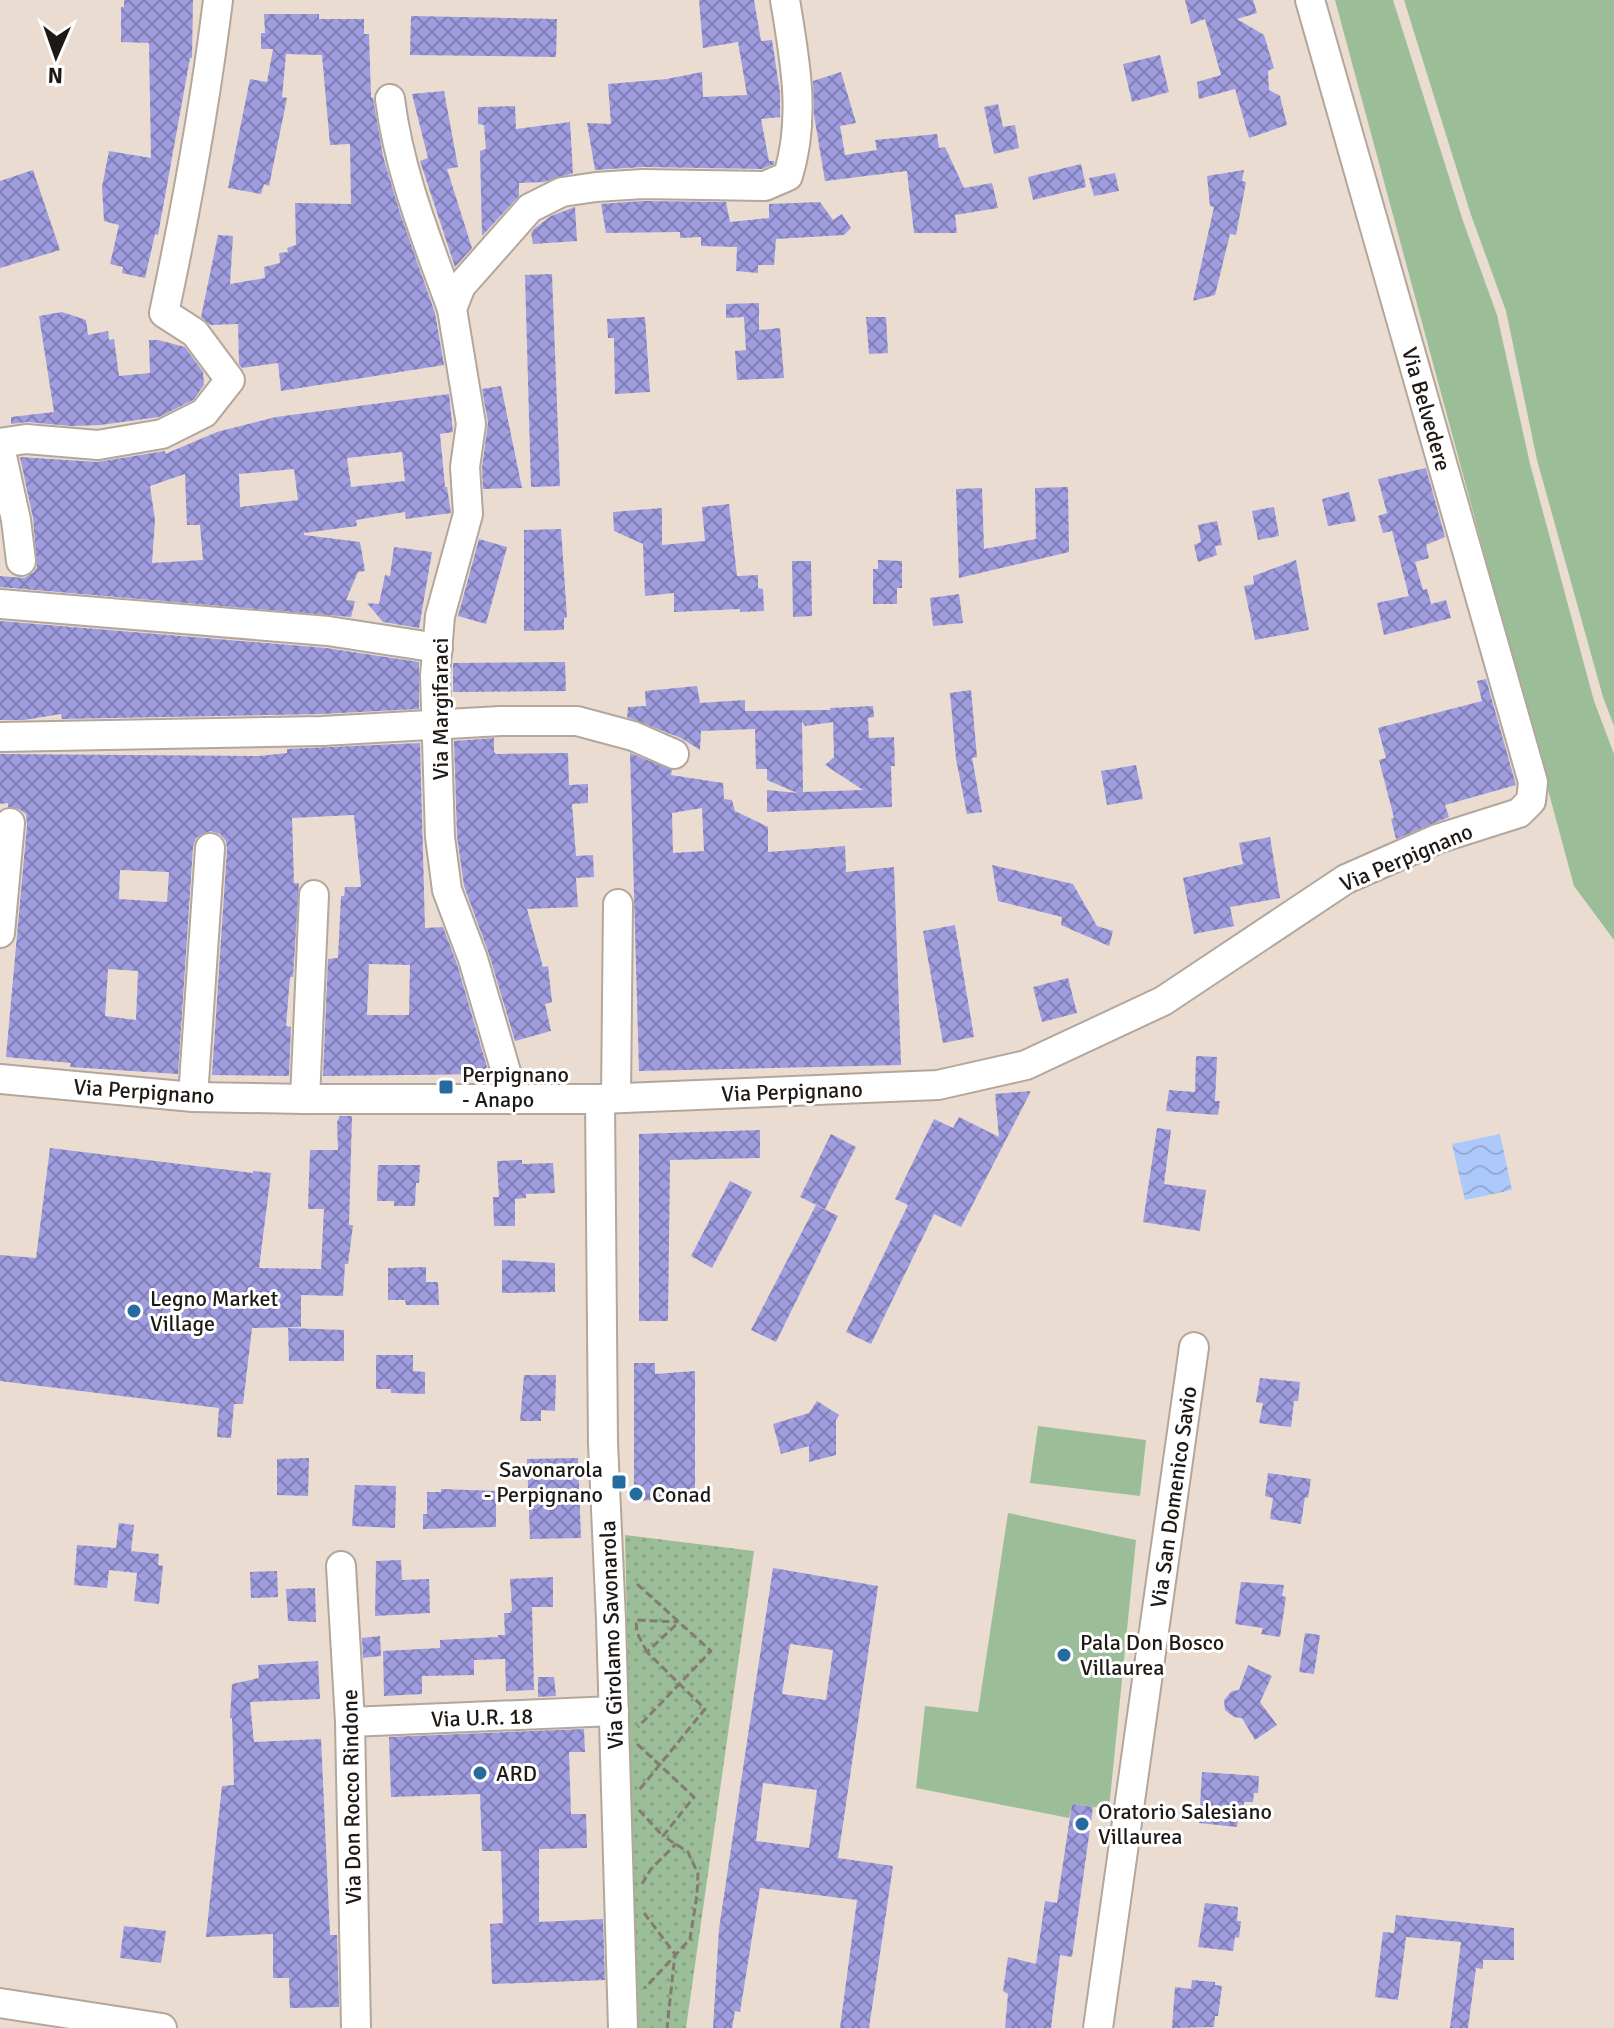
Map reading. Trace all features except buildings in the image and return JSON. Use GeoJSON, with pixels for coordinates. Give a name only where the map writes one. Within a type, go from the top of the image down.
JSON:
{"type":"FeatureCollection","features":[{"type":"Feature","properties":{"kind":"street"},"geometry":{"type":"LineString","coordinates":[[21,561],[0,445],[26,439],[98,445],[162,434],[204,413],[230,380],[195,333],[164,313],[204,97],[218,0]]}},
{"type":"Feature","properties":{"kind":"street"},"geometry":{"type":"LineString","coordinates":[[452,309],[461,286],[530,208],[562,192],[643,184],[765,186],[788,176],[797,147],[797,77],[785,0]]}},
{"type":"Feature","properties":{"kind":"street","name":"Via Belvedere"},"geometry":{"type":"LineString","coordinates":[[1310,0],[1533,782],[1531,801],[1519,813]]}},
{"type":"Feature","properties":{"kind":"street","name":"Via Margifaraci"},"geometry":{"type":"LineString","coordinates":[[390,99],[410,189],[452,309],[471,424],[465,467],[468,514],[440,616],[435,676],[440,837],[447,890],[473,959],[514,1099]]}},
{"type":"Feature","properties":{"kind":"street"},"geometry":{"type":"LineString","coordinates":[[0,604],[314,629],[438,648]]}},
{"type":"Feature","properties":{"kind":"street"},"geometry":{"type":"LineString","coordinates":[[0,737],[322,731],[437,724],[577,721],[633,736],[674,754]]}},
{"type":"Feature","properties":{"kind":"street","name":"Via Perpignano"},"geometry":{"type":"LineString","coordinates":[[0,1079],[193,1097],[305,1099],[608,1098],[938,1085],[1026,1065],[1163,1001],[1346,879],[1437,839],[1519,813]]}},
{"type":"Feature","properties":{"kind":"street"},"geometry":{"type":"LineString","coordinates":[[0,933],[10,823]]}},
{"type":"Feature","properties":{"kind":"street"},"geometry":{"type":"LineString","coordinates":[[193,1097],[210,848]]}},
{"type":"Feature","properties":{"kind":"street"},"geometry":{"type":"LineString","coordinates":[[305,1099],[314,895]]}},
{"type":"Feature","properties":{"kind":"street","name":"Via Girolamo Savonarola"},"geometry":{"type":"LineString","coordinates":[[618,904],[608,1098],[603,1443],[623,2028]]}},
{"type":"Feature","properties":{"kind":"street","name":"Via San Domenico Savio"},"geometry":{"type":"LineString","coordinates":[[1098,2028],[1194,1347]]}},
{"type":"Feature","properties":{"kind":"street","name":"Via Don Rocco Rindone"},"geometry":{"type":"LineString","coordinates":[[341,1566],[350,1722],[356,2028]]}},
{"type":"Feature","properties":{"kind":"street","name":"Via U.R. 18"},"geometry":{"type":"LineString","coordinates":[[350,1722],[614,1711]]}},
{"type":"Feature","properties":{"kind":"street"},"geometry":{"type":"LineString","coordinates":[[0,2003],[162,2028]]}},
{"type":"Feature","properties":{"kind":"path"},"geometry":{"type":"LineString","coordinates":[[637,1584],[711,1651],[629,1736],[694,1797],[663,1836]]}},
{"type":"Feature","properties":{"kind":"path"},"geometry":{"type":"LineString","coordinates":[[641,1789],[705,1709],[647,1652],[637,1633],[636,1620],[679,1622]]}},
{"type":"Feature","properties":{"kind":"path"},"geometry":{"type":"LineString","coordinates":[[647,1652],[679,1622]]}},
{"type":"Feature","properties":{"kind":"path"},"geometry":{"type":"LineString","coordinates":[[631,1800],[663,1836],[688,1852],[698,1874],[690,1939],[645,1988]]}},
{"type":"Feature","properties":{"kind":"path"},"geometry":{"type":"LineString","coordinates":[[639,1888],[651,1869],[676,1844]]}},
{"type":"Feature","properties":{"kind":"path"},"geometry":{"type":"LineString","coordinates":[[641,1909],[675,1954],[667,2028]]}},
{"type":"Feature","properties":{"kind":"green space"},"geometry":{"type":"Polygon","coordinates":[[[1335,0],[1393,0],[1463,221],[1497,315],[1530,464],[1594,701],[1614,754],[1614,940],[1574,886],[1335,0]]]}},
{"type":"Feature","properties":{"kind":"green space"},"geometry":{"type":"Polygon","coordinates":[[[1404,0],[1614,0],[1614,726],[1603,697],[1537,460],[1506,311],[1471,215],[1404,0]]]}},
{"type":"Feature","properties":{"kind":"green space"},"geometry":{"type":"Polygon","coordinates":[[[1038,1426],[1146,1440],[1140,1496],[1030,1483],[1038,1426]]]}},
{"type":"Feature","properties":{"kind":"green space"},"geometry":{"type":"Polygon","coordinates":[[[1008,1513],[1136,1540],[1109,1809],[1072,1804],[1069,1818],[916,1788],[925,1706],[978,1712],[1008,1513]]]}},
{"type":"Feature","properties":{"kind":"green space"},"geometry":{"type":"Polygon","coordinates":[[[625,1535],[754,1551],[686,2028],[636,2028],[625,1535]]]}},
{"type":"Feature","properties":{"kind":"water"},"geometry":{"type":"Polygon","coordinates":[[[1500,1134],[1512,1190],[1465,1200],[1452,1144],[1500,1134]]]}},
{"type":"Feature","properties":{"kind":"place","name":"Perpignano - Anapo"},"geometry":{"type":"Point","coordinates":[446,1087]}},
{"type":"Feature","properties":{"kind":"place","name":"Legno Market Village"},"geometry":{"type":"Point","coordinates":[134,1311]}},
{"type":"Feature","properties":{"kind":"place","name":"Savonarola - Perpignano"},"geometry":{"type":"Point","coordinates":[619,1482]}},
{"type":"Feature","properties":{"kind":"place","name":"Conad"},"geometry":{"type":"Point","coordinates":[636,1494]}},
{"type":"Feature","properties":{"kind":"place","name":"Pala Don Bosco Villaurea"},"geometry":{"type":"Point","coordinates":[1064,1655]}},
{"type":"Feature","properties":{"kind":"place","name":"ARD"},"geometry":{"type":"Point","coordinates":[480,1773]}},
{"type":"Feature","properties":{"kind":"place","name":"Oratorio Salesiano Villaurea"},"geometry":{"type":"Point","coordinates":[1082,1824]}}]}
